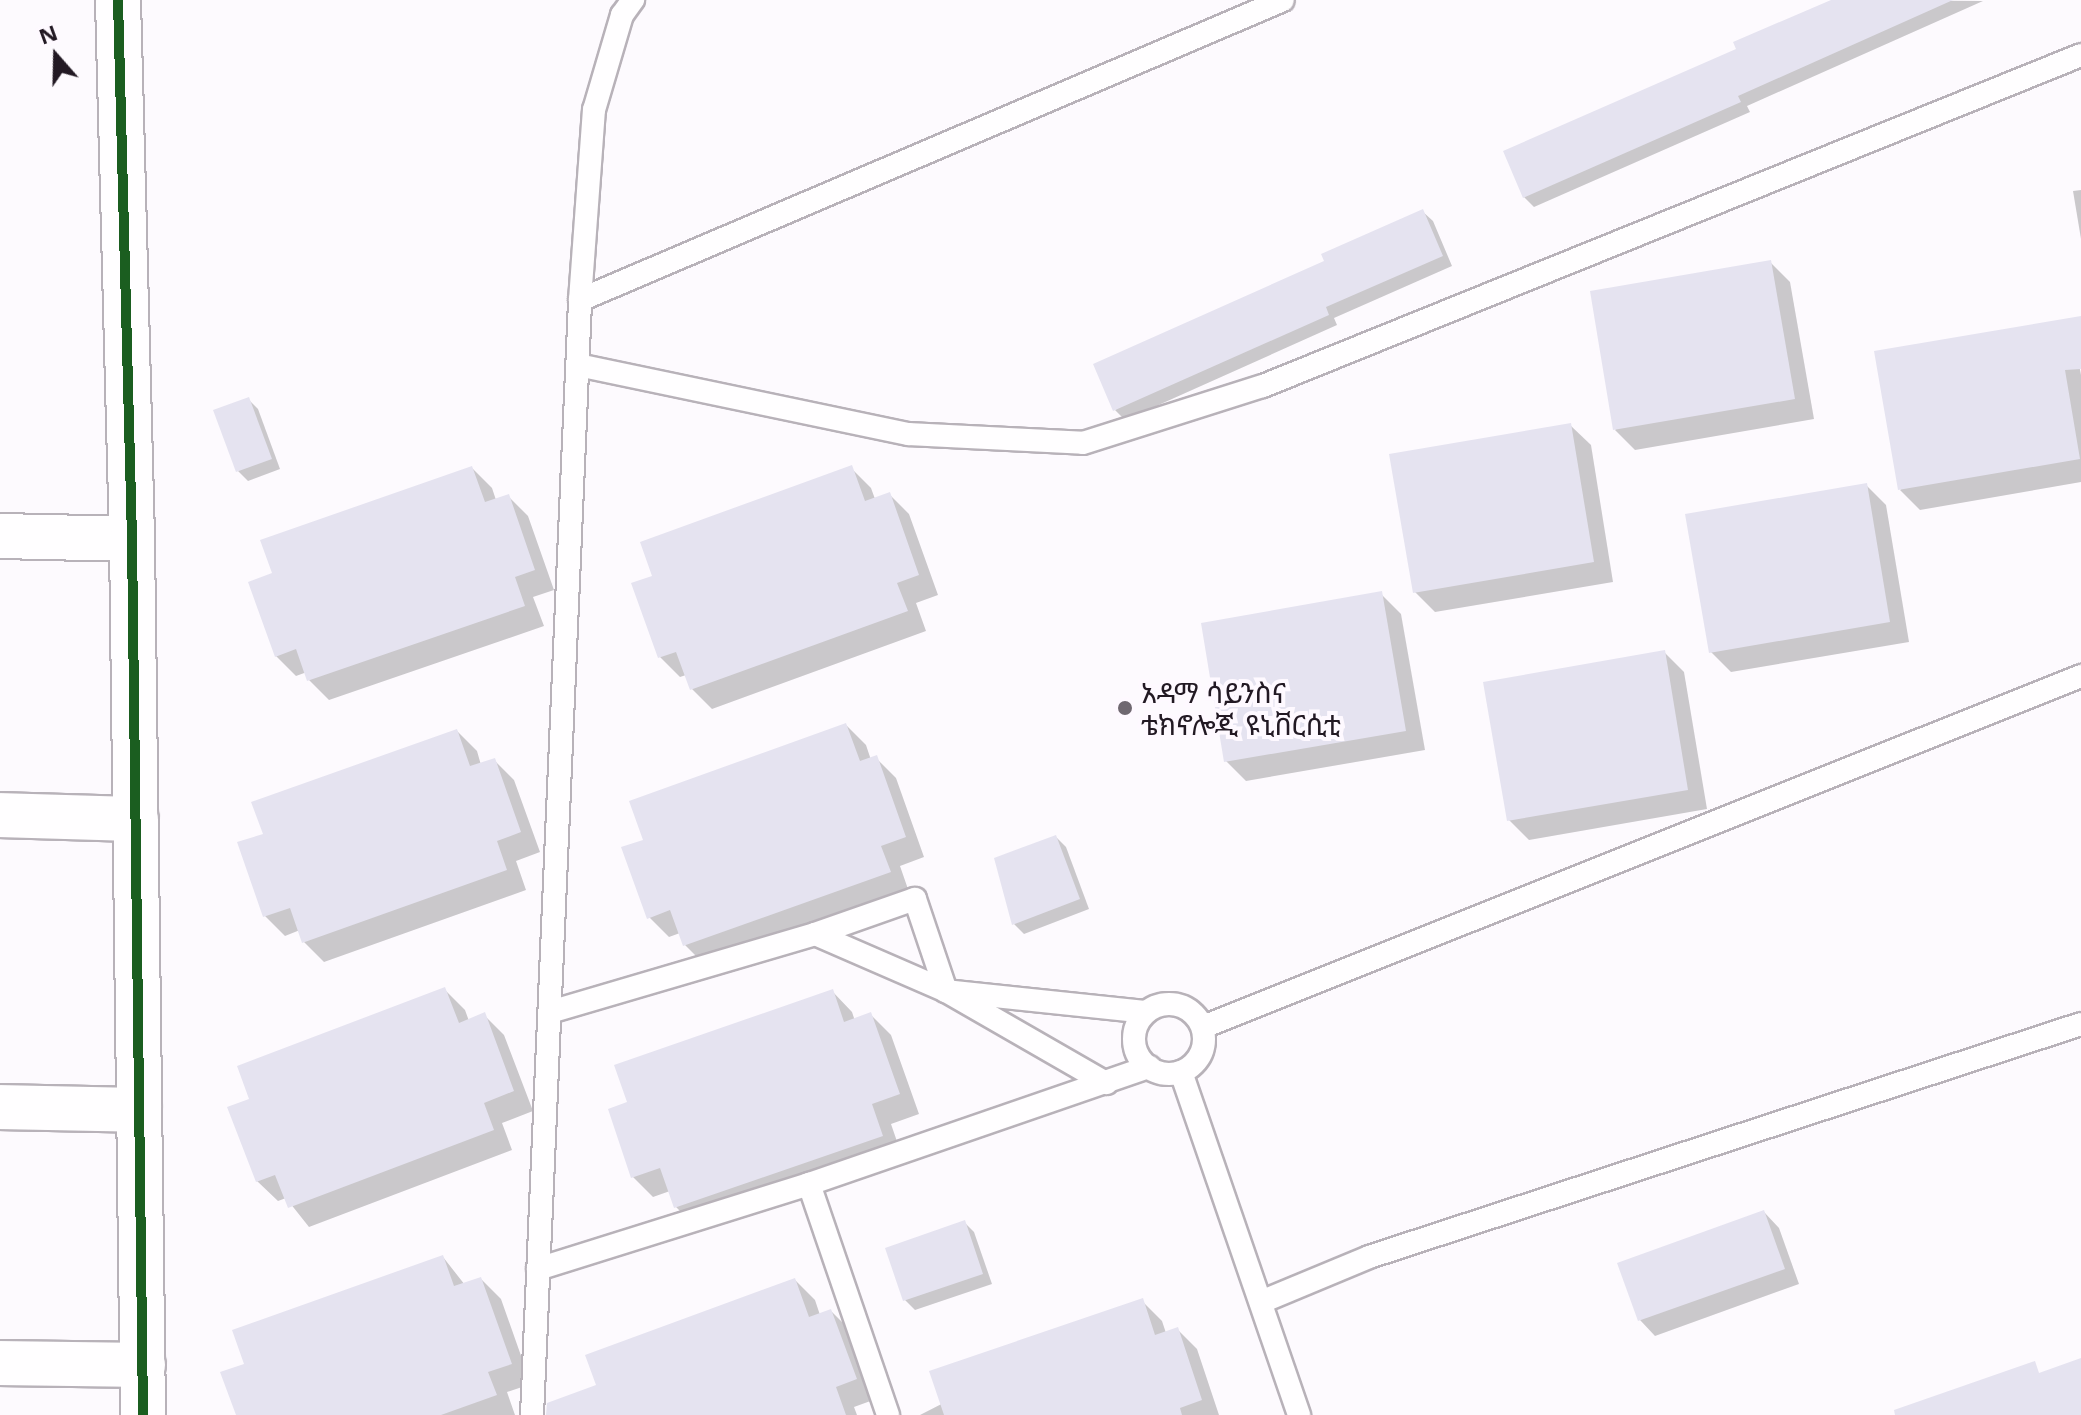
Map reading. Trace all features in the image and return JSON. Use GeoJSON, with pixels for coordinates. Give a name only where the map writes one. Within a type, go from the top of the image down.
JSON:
{"type":"FeatureCollection","features":[{"type":"Feature","properties":{"kind":"street"},"geometry":{"type":"LineString","coordinates":[[118,0],[132,539],[143,1415]]}},
{"type":"Feature","properties":{"kind":"street"},"geometry":{"type":"LineString","coordinates":[[0,536],[132,539]]}},
{"type":"Feature","properties":{"kind":"street"},"geometry":{"type":"LineString","coordinates":[[0,815],[136,819]]}},
{"type":"Feature","properties":{"kind":"street"},"geometry":{"type":"LineString","coordinates":[[0,1107],[139,1110]]}},
{"type":"Feature","properties":{"kind":"street"},"geometry":{"type":"LineString","coordinates":[[0,1363],[143,1365]]}},
{"type":"Feature","properties":{"kind":"lane"},"geometry":{"type":"LineString","coordinates":[[527,1413],[534,1382],[580,300],[594,110],[622,15],[633,0]]}},
{"type":"Feature","properties":{"kind":"lane"},"geometry":{"type":"LineString","coordinates":[[580,300],[1283,0]]}},
{"type":"Feature","properties":{"kind":"lane"},"geometry":{"type":"LineString","coordinates":[[578,365],[908,434],[1083,443],[1263,386],[2081,55]]}},
{"type":"Feature","properties":{"kind":"lane"},"geometry":{"type":"LineString","coordinates":[[1203,1027],[2081,676]]}},
{"type":"Feature","properties":{"kind":"lane"},"geometry":{"type":"LineString","coordinates":[[550,1012],[815,934],[915,899],[946,991]]}},
{"type":"Feature","properties":{"kind":"lane"},"geometry":{"type":"LineString","coordinates":[[815,934],[946,991],[1106,1083]]}},
{"type":"Feature","properties":{"kind":"lane"},"geometry":{"type":"LineString","coordinates":[[946,991],[1146,1012]]}},
{"type":"Feature","properties":{"kind":"lane"},"geometry":{"type":"LineString","coordinates":[[1158,1005],[1185,1007],[1203,1027],[1205,1040],[1201,1053],[1193,1065],[1181,1072],[1167,1073],[1149,1067],[1136,1050],[1134,1036],[1146,1012],[1158,1005]]}},
{"type":"Feature","properties":{"kind":"lane"},"geometry":{"type":"LineString","coordinates":[[1261,1302],[1369,1257],[2081,1024]]}},
{"type":"Feature","properties":{"kind":"lane"},"geometry":{"type":"LineString","coordinates":[[538,1269],[809,1184],[1149,1067]]}},
{"type":"Feature","properties":{"kind":"lane"},"geometry":{"type":"LineString","coordinates":[[1181,1072],[1299,1415]]}},
{"type":"Feature","properties":{"kind":"lane"},"geometry":{"type":"LineString","coordinates":[[809,1184],[888,1415]]}},
{"type":"Feature","properties":{"kind":"building"},"geometry":{"type":"Polygon","coordinates":[[[1831,0],[1953,0],[1738,96],[1741,102],[1523,198],[1503,151],[1736,49],[1733,42],[1831,0]]]}},
{"type":"Feature","properties":{"kind":"building"},"geometry":{"type":"Polygon","coordinates":[[[1423,209],[1443,256],[1326,307],[1329,315],[1113,411],[1093,364],[1324,261],[1321,254],[1423,209]]]}},
{"type":"Feature","properties":{"kind":"building"},"geometry":{"type":"Polygon","coordinates":[[[1771,260],[1795,399],[1613,430],[1590,291],[1771,260]]]}},
{"type":"Feature","properties":{"kind":"building"},"geometry":{"type":"Polygon","coordinates":[[[2081,316],[2081,369],[2065,370],[2080,459],[1898,490],[1874,351],[2081,316]]]}},
{"type":"Feature","properties":{"kind":"building"},"geometry":{"type":"Polygon","coordinates":[[[249,397],[272,459],[236,472],[213,410],[249,397]]]}},
{"type":"Feature","properties":{"kind":"building"},"geometry":{"type":"Polygon","coordinates":[[[1571,423],[1594,562],[1413,593],[1389,454],[1571,423]]]}},
{"type":"Feature","properties":{"kind":"building"},"geometry":{"type":"Polygon","coordinates":[[[852,465],[865,501],[890,492],[919,575],[897,583],[908,611],[690,690],[676,652],[658,658],[631,583],[652,576],[640,542],[852,465]]]}},
{"type":"Feature","properties":{"kind":"building"},"geometry":{"type":"Polygon","coordinates":[[[472,466],[485,502],[509,494],[535,570],[515,577],[525,606],[307,681],[296,649],[275,657],[248,582],[272,573],[260,540],[472,466]]]}},
{"type":"Feature","properties":{"kind":"building"},"geometry":{"type":"Polygon","coordinates":[[[1867,483],[1890,622],[1709,653],[1685,514],[1867,483]]]}},
{"type":"Feature","properties":{"kind":"building"},"geometry":{"type":"Polygon","coordinates":[[[1382,591],[1406,731],[1224,762],[1201,623],[1382,591]]]}},
{"type":"Feature","properties":{"kind":"building"},"geometry":{"type":"Polygon","coordinates":[[[1665,650],[1688,790],[1507,821],[1483,682],[1665,650]]]}},
{"type":"Feature","properties":{"kind":"building"},"geometry":{"type":"Polygon","coordinates":[[[846,723],[860,761],[877,755],[906,837],[881,846],[891,872],[683,946],[670,910],[647,919],[621,847],[643,840],[629,801],[846,723]]]}},
{"type":"Feature","properties":{"kind":"building"},"geometry":{"type":"Polygon","coordinates":[[[457,729],[470,766],[495,758],[521,832],[497,841],[507,870],[302,943],[290,908],[263,917],[237,842],[263,834],[251,802],[457,729]]]}},
{"type":"Feature","properties":{"kind":"building"},"geometry":{"type":"Polygon","coordinates":[[[1056,835],[1080,899],[1012,925],[994,858],[1056,835]]]}},
{"type":"Feature","properties":{"kind":"building"},"geometry":{"type":"Polygon","coordinates":[[[445,987],[459,1023],[485,1012],[514,1091],[484,1103],[494,1130],[288,1208],[275,1175],[256,1182],[227,1107],[249,1099],[237,1066],[445,987]]]}},
{"type":"Feature","properties":{"kind":"building"},"geometry":{"type":"Polygon","coordinates":[[[833,989],[844,1022],[871,1012],[900,1094],[872,1104],[883,1136],[674,1208],[660,1168],[631,1178],[608,1109],[627,1102],[614,1065],[833,989]]]}},
{"type":"Feature","properties":{"kind":"building"},"geometry":{"type":"Polygon","coordinates":[[[1764,1210],[1785,1269],[1638,1321],[1617,1263],[1764,1210]]]}},
{"type":"Feature","properties":{"kind":"building"},"geometry":{"type":"Polygon","coordinates":[[[965,1220],[983,1274],[903,1301],[885,1248],[965,1220]]]}},
{"type":"Feature","properties":{"kind":"building"},"geometry":{"type":"Polygon","coordinates":[[[443,1255],[454,1286],[481,1277],[512,1364],[488,1372],[497,1395],[441,1415],[236,1415],[220,1372],[244,1364],[232,1330],[443,1255]]]}},
{"type":"Feature","properties":{"kind":"building"},"geometry":{"type":"Polygon","coordinates":[[[795,1278],[809,1317],[831,1309],[857,1379],[836,1387],[846,1415],[546,1415],[547,1403],[596,1385],[585,1355],[795,1278]]]}},
{"type":"Feature","properties":{"kind":"building"},"geometry":{"type":"Polygon","coordinates":[[[1143,1298],[1155,1335],[1178,1327],[1202,1400],[1180,1408],[1182,1415],[944,1415],[929,1371],[1143,1298]]]}},
{"type":"Feature","properties":{"kind":"building"},"geometry":{"type":"Polygon","coordinates":[[[2081,1358],[2081,1415],[1895,1415],[1894,1410],[2035,1361],[2039,1373],[2081,1358]]]}},
{"type":"Feature","properties":{"kind":"cycle path"},"geometry":{"type":"LineString","coordinates":[[118,0],[132,539],[143,1415]]}},
{"type":"Feature","properties":{"kind":"place","name":"አዳማ ሳይንስና ቴክኖሎጂ ዩኒቨርሲቲ"},"geometry":{"type":"Point","coordinates":[1125,708]}}]}
